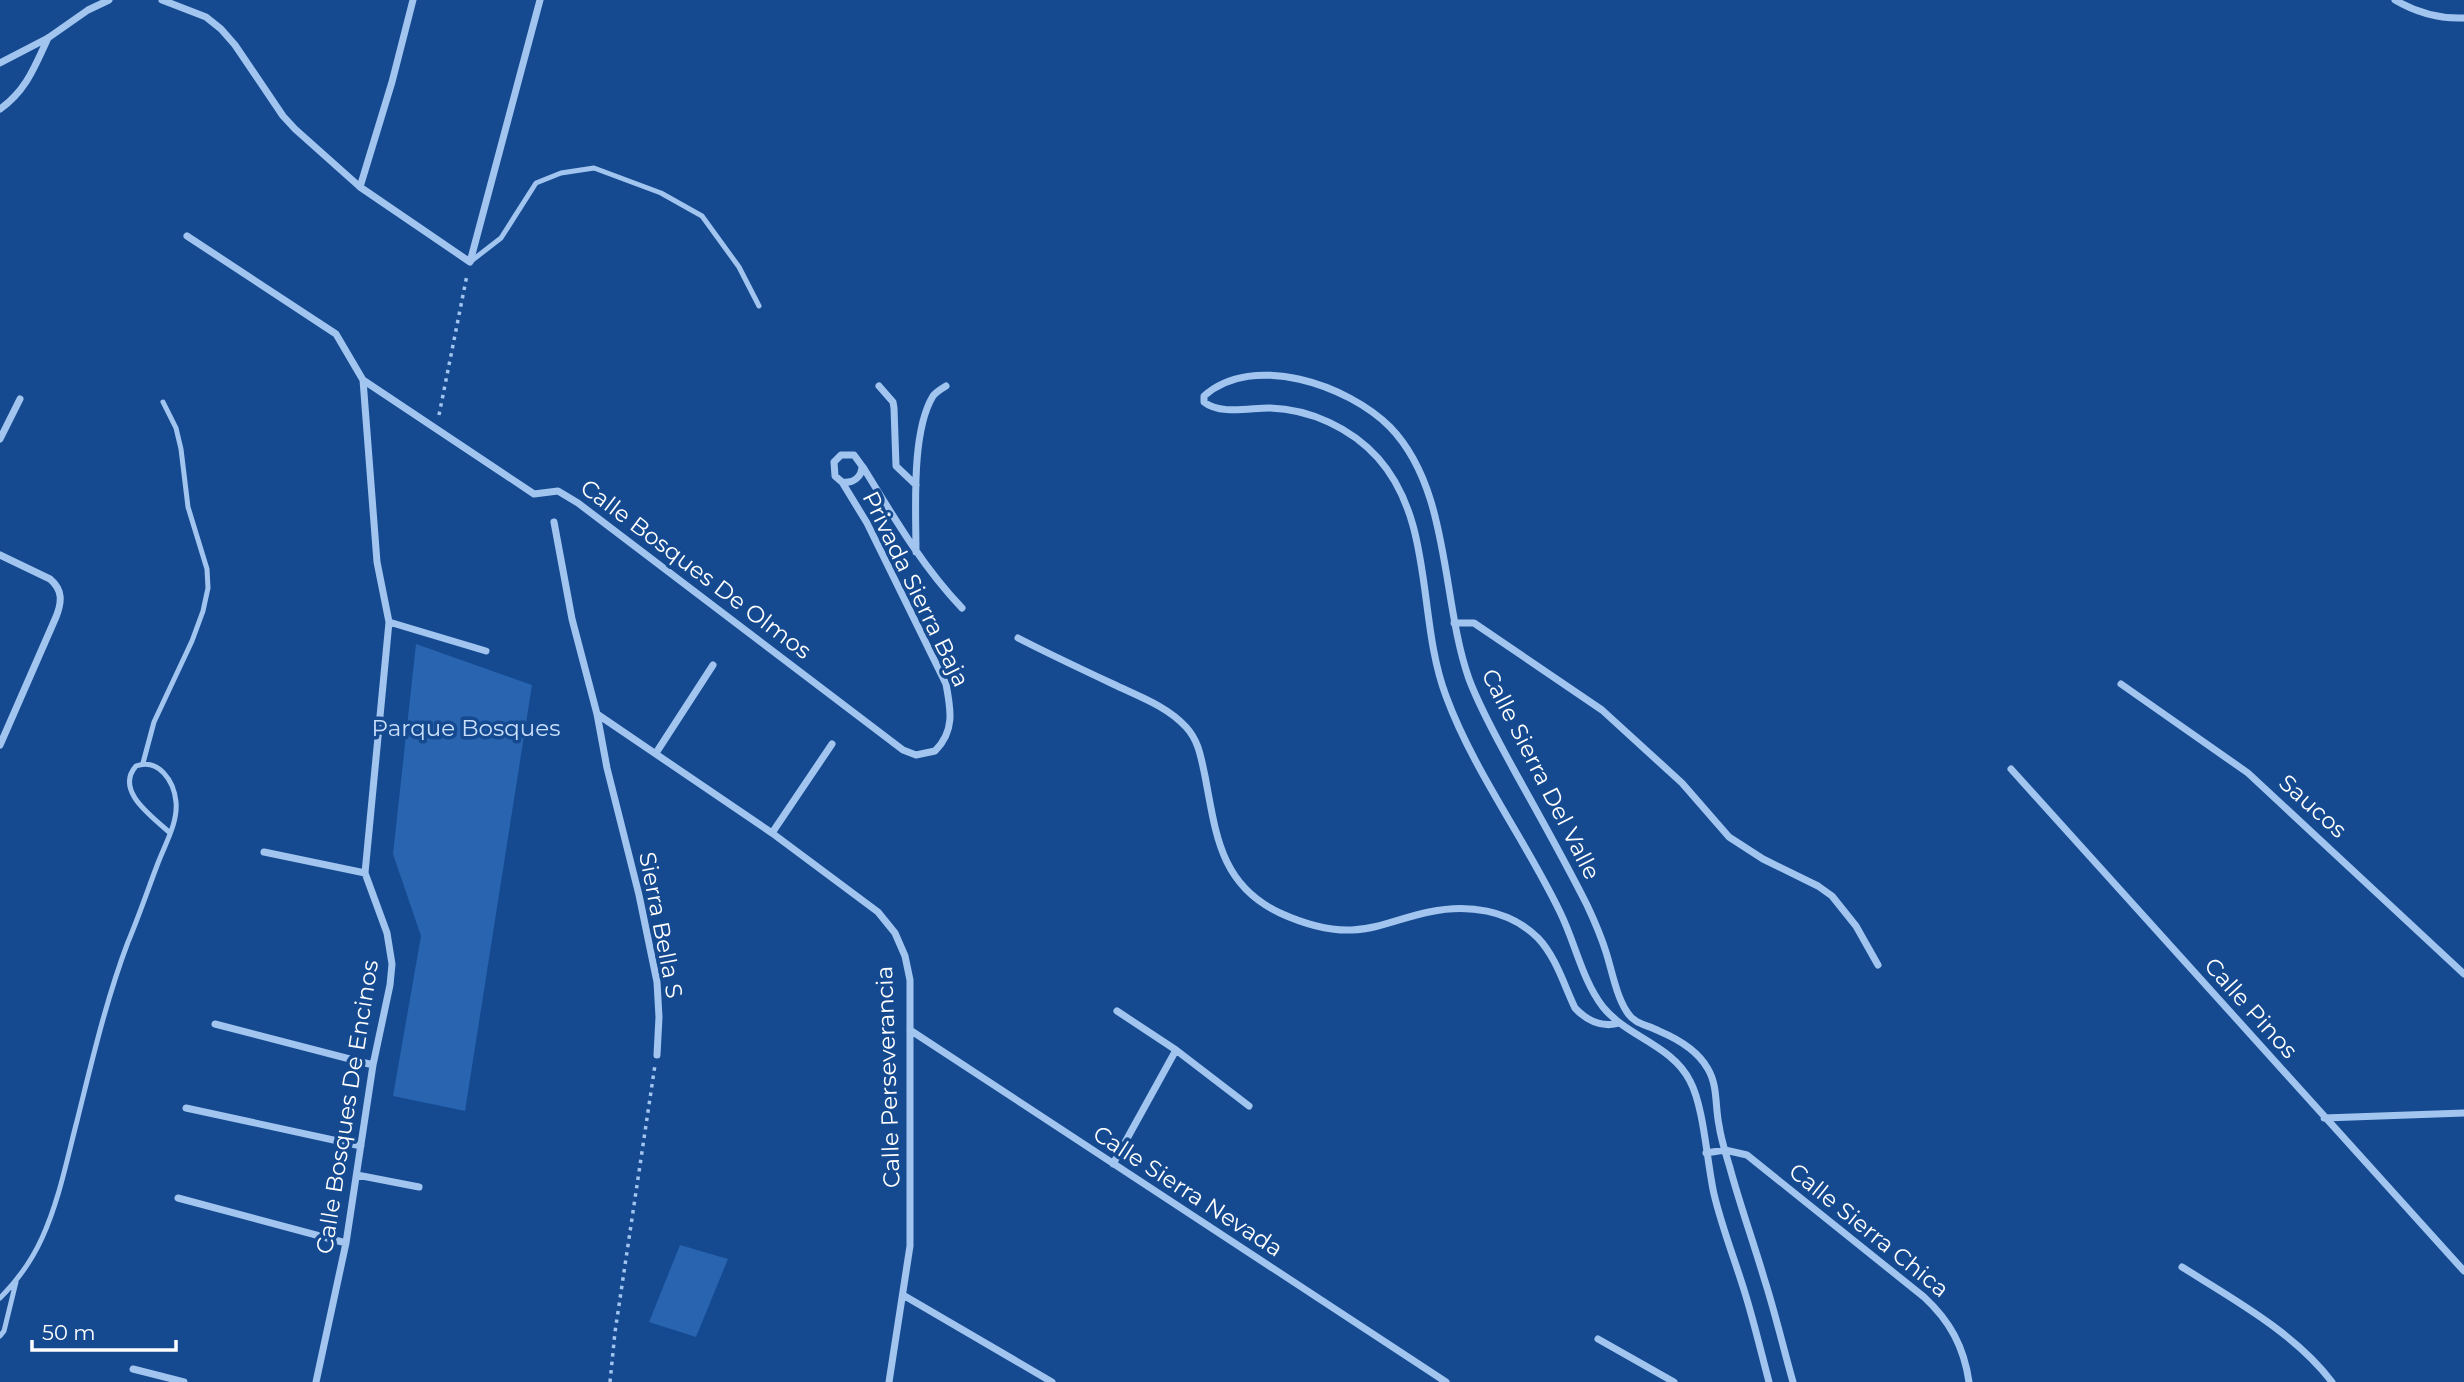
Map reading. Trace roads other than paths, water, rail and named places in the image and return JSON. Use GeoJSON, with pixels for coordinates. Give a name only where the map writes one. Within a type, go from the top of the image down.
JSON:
{"type":"FeatureCollection","features":[{"type":"Feature","properties":{"kind":"street"},"geometry":{"type":"LineString","coordinates":[[0,62],[48,38],[88,10],[108,0]]}},
{"type":"Feature","properties":{"kind":"street"},"geometry":{"type":"LineString","coordinates":[[162,0],[188,9],[221,29],[235,45],[283,116],[360,187],[470,262],[540,0]]}},
{"type":"Feature","properties":{"kind":"street"},"geometry":{"type":"LineString","coordinates":[[360,187],[392,82],[413,0]]}},
{"type":"Feature","properties":{"kind":"street"},"geometry":{"type":"LineString","coordinates":[[2395,0],[2416,12],[2464,18]]}},
{"type":"Feature","properties":{"kind":"street"},"geometry":{"type":"LineString","coordinates":[[0,109],[17,96],[29,80],[48,38]]}},
{"type":"Feature","properties":{"kind":"street","name":"Calle Bosques De Olmos"},"geometry":{"type":"LineString","coordinates":[[187,236],[336,334],[363,380],[436,431],[534,494],[558,491],[578,503],[903,750],[916,755],[935,751]]}},
{"type":"Feature","properties":{"kind":"street","name":"Calle Sierra Del Valle"},"geometry":{"type":"LineString","coordinates":[[1632,1019],[1622,1002],[1605,947],[1587,905],[1477,699],[1468,677],[1454,623],[1431,502],[1422,477],[1406,447],[1389,427],[1368,409],[1340,393],[1313,383],[1280,376],[1244,377],[1217,386],[1204,396],[1205,404],[1217,408],[1273,408],[1294,411],[1339,427],[1359,440],[1389,472],[1399,490],[1420,560],[1434,658],[1456,722],[1560,912],[1597,999],[1619,1023],[1666,1053],[1682,1067],[1696,1092],[1717,1206],[1769,1382]]}},
{"type":"Feature","properties":{"kind":"street","name":"Calle Bosques De Encinos"},"geometry":{"type":"LineString","coordinates":[[316,1382],[346,1242],[373,1065],[392,964],[387,933],[365,873],[389,622],[377,562],[363,380]]}},
{"type":"Feature","properties":{"kind":"street"},"geometry":{"type":"LineString","coordinates":[[878,386],[893,402],[896,466],[916,485]]}},
{"type":"Feature","properties":{"kind":"street"},"geometry":{"type":"LineString","coordinates":[[916,552],[916,485],[923,422],[935,393],[946,386]]}},
{"type":"Feature","properties":{"kind":"street"},"geometry":{"type":"LineString","coordinates":[[0,439],[20,399]]}},
{"type":"Feature","properties":{"kind":"street","name":"Privada Sierra Baja"},"geometry":{"type":"LineString","coordinates":[[935,751],[948,734],[951,722],[946,684],[867,523],[842,482],[835,476],[833,467],[841,455],[854,455],[916,552],[962,608]]}},
{"type":"Feature","properties":{"kind":"street","name":"Privada Sierra Baja"},"geometry":{"type":"LineString","coordinates":[[842,482],[852,482],[860,476],[862,466]]}},
{"type":"Feature","properties":{"kind":"street","name":"Sierra Bella S"},"geometry":{"type":"LineString","coordinates":[[554,523],[572,619],[597,714],[657,982],[657,1055]]}},
{"type":"Feature","properties":{"kind":"street"},"geometry":{"type":"LineString","coordinates":[[0,555],[50,579],[56,584],[61,597],[56,617],[0,745]]}},
{"type":"Feature","properties":{"kind":"street"},"geometry":{"type":"LineString","coordinates":[[389,622],[486,651]]}},
{"type":"Feature","properties":{"kind":"street"},"geometry":{"type":"LineString","coordinates":[[1454,623],[1474,623],[1602,710],[1682,783],[1729,837],[1749,851],[1802,877],[1832,896],[1856,926],[1878,965]]}},
{"type":"Feature","properties":{"kind":"street"},"geometry":{"type":"LineString","coordinates":[[1017,638],[1156,704],[1186,727],[1196,740],[1202,760],[1217,838],[1225,861],[1240,884],[1259,901],[1280,913],[1311,924],[1351,930],[1382,926],[1445,909],[1462,908],[1508,917],[1537,937],[1555,963],[1580,1014],[1601,1025],[1632,1019],[1677,1039],[1694,1051],[1711,1072],[1725,1150],[1793,1382]]}},
{"type":"Feature","properties":{"kind":"street"},"geometry":{"type":"LineString","coordinates":[[656,752],[713,665]]}},
{"type":"Feature","properties":{"kind":"street","name":"Saucos"},"geometry":{"type":"LineString","coordinates":[[2121,684],[2248,773],[2464,974]]}},
{"type":"Feature","properties":{"kind":"street","name":"Calle Perseverancia"},"geometry":{"type":"LineString","coordinates":[[597,714],[772,833],[877,912],[895,933],[905,956],[909,980],[911,1199],[910,1246],[889,1382]]}},
{"type":"Feature","properties":{"kind":"street"},"geometry":{"type":"LineString","coordinates":[[772,833],[832,744]]}},
{"type":"Feature","properties":{"kind":"street","name":"Calle Pinos"},"geometry":{"type":"LineString","coordinates":[[2011,769],[2464,1271]]}},
{"type":"Feature","properties":{"kind":"street"},"geometry":{"type":"LineString","coordinates":[[264,852],[365,873]]}},
{"type":"Feature","properties":{"kind":"street"},"geometry":{"type":"LineString","coordinates":[[1117,1010],[1176,1050],[1248,1106]]}},
{"type":"Feature","properties":{"kind":"street"},"geometry":{"type":"LineString","coordinates":[[215,1024],[373,1065]]}},
{"type":"Feature","properties":{"kind":"street","name":"Calle Sierra Nevada"},"geometry":{"type":"LineString","coordinates":[[910,1030],[1446,1382]]}},
{"type":"Feature","properties":{"kind":"street"},"geometry":{"type":"LineString","coordinates":[[1113,1164],[1176,1050]]}},
{"type":"Feature","properties":{"kind":"street"},"geometry":{"type":"LineString","coordinates":[[186,1108],[361,1146]]}},
{"type":"Feature","properties":{"kind":"street"},"geometry":{"type":"LineString","coordinates":[[2324,1118],[2464,1113]]}},
{"type":"Feature","properties":{"kind":"street"},"geometry":{"type":"LineString","coordinates":[[1706,1153],[1725,1150]]}},
{"type":"Feature","properties":{"kind":"street","name":"Calle Sierra Chica"},"geometry":{"type":"LineString","coordinates":[[1725,1150],[1746,1155],[1939,1311],[1961,1346],[1969,1382]]}},
{"type":"Feature","properties":{"kind":"street"},"geometry":{"type":"LineString","coordinates":[[357,1175],[419,1187]]}},
{"type":"Feature","properties":{"kind":"street"},"geometry":{"type":"LineString","coordinates":[[178,1198],[346,1242]]}},
{"type":"Feature","properties":{"kind":"street"},"geometry":{"type":"LineString","coordinates":[[2182,1267],[2255,1312],[2298,1348],[2332,1382]]}},
{"type":"Feature","properties":{"kind":"street"},"geometry":{"type":"LineString","coordinates":[[903,1295],[1052,1382]]}},
{"type":"Feature","properties":{"kind":"street"},"geometry":{"type":"LineString","coordinates":[[1598,1339],[1674,1382]]}},
{"type":"Feature","properties":{"kind":"street"},"geometry":{"type":"LineString","coordinates":[[133,1369],[184,1382]]}},
{"type":"Feature","properties":{"kind":"lane"},"geometry":{"type":"LineString","coordinates":[[470,262],[501,238],[536,183],[561,173],[594,168],[661,193],[702,216],[739,267],[759,306]]}},
{"type":"Feature","properties":{"kind":"lane"},"geometry":{"type":"LineString","coordinates":[[144,763],[155,722],[192,641],[208,589],[207,569],[188,507],[176,428],[163,402]]}},
{"type":"Feature","properties":{"kind":"lane"},"geometry":{"type":"LineString","coordinates":[[1,1332],[17,1282],[42,1238],[56,1198],[97,1039],[127,946],[170,833],[176,816],[176,800],[168,777],[161,769],[144,763],[136,766],[131,772],[130,790],[136,800],[170,833]]}},
{"type":"Feature","properties":{"kind":"lane"},"geometry":{"type":"LineString","coordinates":[[0,1298],[17,1282]]}},
{"type":"Feature","properties":{"kind":"park label","name":"Parque Bosques"},"geometry":{"type":"Point","coordinates":[466,728]}}]}
